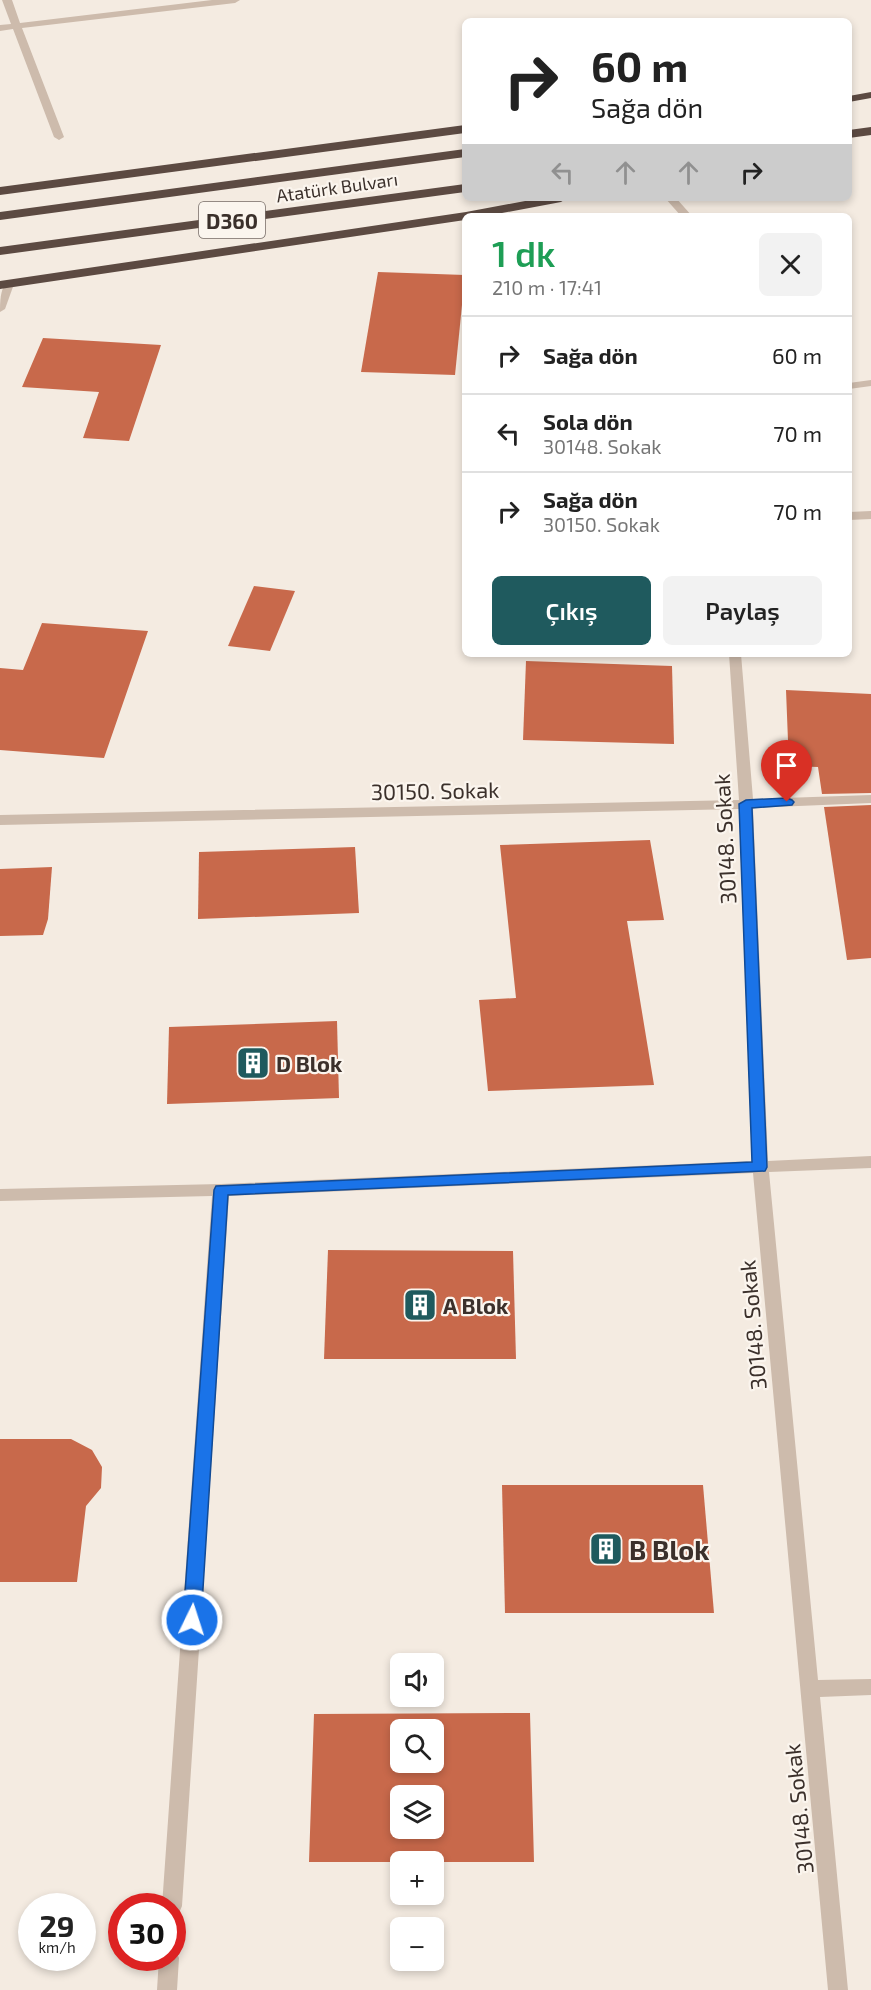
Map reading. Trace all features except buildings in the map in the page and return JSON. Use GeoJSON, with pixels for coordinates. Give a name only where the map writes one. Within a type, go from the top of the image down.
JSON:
{"type":"FeatureCollection","features":[{"type":"Feature","properties":{"kind":"highway"},"geometry":{"type":"LineString","coordinates":[[852,98],[871,95]]}},
{"type":"Feature","properties":{"kind":"highway"},"geometry":{"type":"LineString","coordinates":[[0,191],[462,129]]}},
{"type":"Feature","properties":{"kind":"highway"},"geometry":{"type":"LineString","coordinates":[[852,134],[870,131]]}},
{"type":"Feature","properties":{"kind":"highway","name":"Atatürk Bulvarı"},"geometry":{"type":"LineString","coordinates":[[0,216],[462,153]]}},
{"type":"Feature","properties":{"kind":"highway","name":"Atatürk Bulvarı"},"geometry":{"type":"LineString","coordinates":[[0,251],[462,188]]}},
{"type":"Feature","properties":{"kind":"highway"},"geometry":{"type":"LineString","coordinates":[[481,213],[545,201]]}},
{"type":"Feature","properties":{"kind":"highway"},"geometry":{"type":"LineString","coordinates":[[4,284],[462,216]]}},
{"type":"Feature","properties":{"kind":"street"},"geometry":{"type":"LineString","coordinates":[[7,0],[59,138]]}},
{"type":"Feature","properties":{"kind":"street"},"geometry":{"type":"LineString","coordinates":[[0,28],[236,0]]}},
{"type":"Feature","properties":{"kind":"street"},"geometry":{"type":"LineString","coordinates":[[673,201],[684,213]]}},
{"type":"Feature","properties":{"kind":"street"},"geometry":{"type":"LineString","coordinates":[[0,309],[4,284]]}},
{"type":"Feature","properties":{"kind":"street"},"geometry":{"type":"LineString","coordinates":[[852,386],[871,383]]}},
{"type":"Feature","properties":{"kind":"street"},"geometry":{"type":"LineString","coordinates":[[852,516],[871,515]]}},
{"type":"Feature","properties":{"kind":"street","name":"30148. Sokak"},"geometry":{"type":"LineString","coordinates":[[735,657],[746,804],[759,1167],[838,1990]]}},
{"type":"Feature","properties":{"kind":"street","name":"30150. Sokak"},"geometry":{"type":"LineString","coordinates":[[0,820],[746,804],[871,799]]}},
{"type":"Feature","properties":{"kind":"street"},"geometry":{"type":"LineString","coordinates":[[0,1196],[221,1190],[871,1162]]}},
{"type":"Feature","properties":{"kind":"street"},"geometry":{"type":"LineString","coordinates":[[173,1893],[221,1190]]}},
{"type":"Feature","properties":{"kind":"street"},"geometry":{"type":"LineString","coordinates":[[809,1689],[871,1687]]}},
{"type":"Feature","properties":{"kind":"street"},"geometry":{"type":"LineString","coordinates":[[167,1990],[168,1971]]}},
{"type":"Feature","properties":{"kind":"place","name":"D Blok"},"geometry":{"type":"Point","coordinates":[253,1063]}},
{"type":"Feature","properties":{"kind":"place","name":"A Blok"},"geometry":{"type":"Point","coordinates":[420,1305]}},
{"type":"Feature","properties":{"kind":"place","name":"B Blok"},"geometry":{"type":"Point","coordinates":[606,1549]}},
{"type":"Feature","properties":{"kind":"route"},"geometry":{"type":"LineString","coordinates":[[192,1620],[221,1190],[759,1167],[746,804],[787,802]]}}]}
